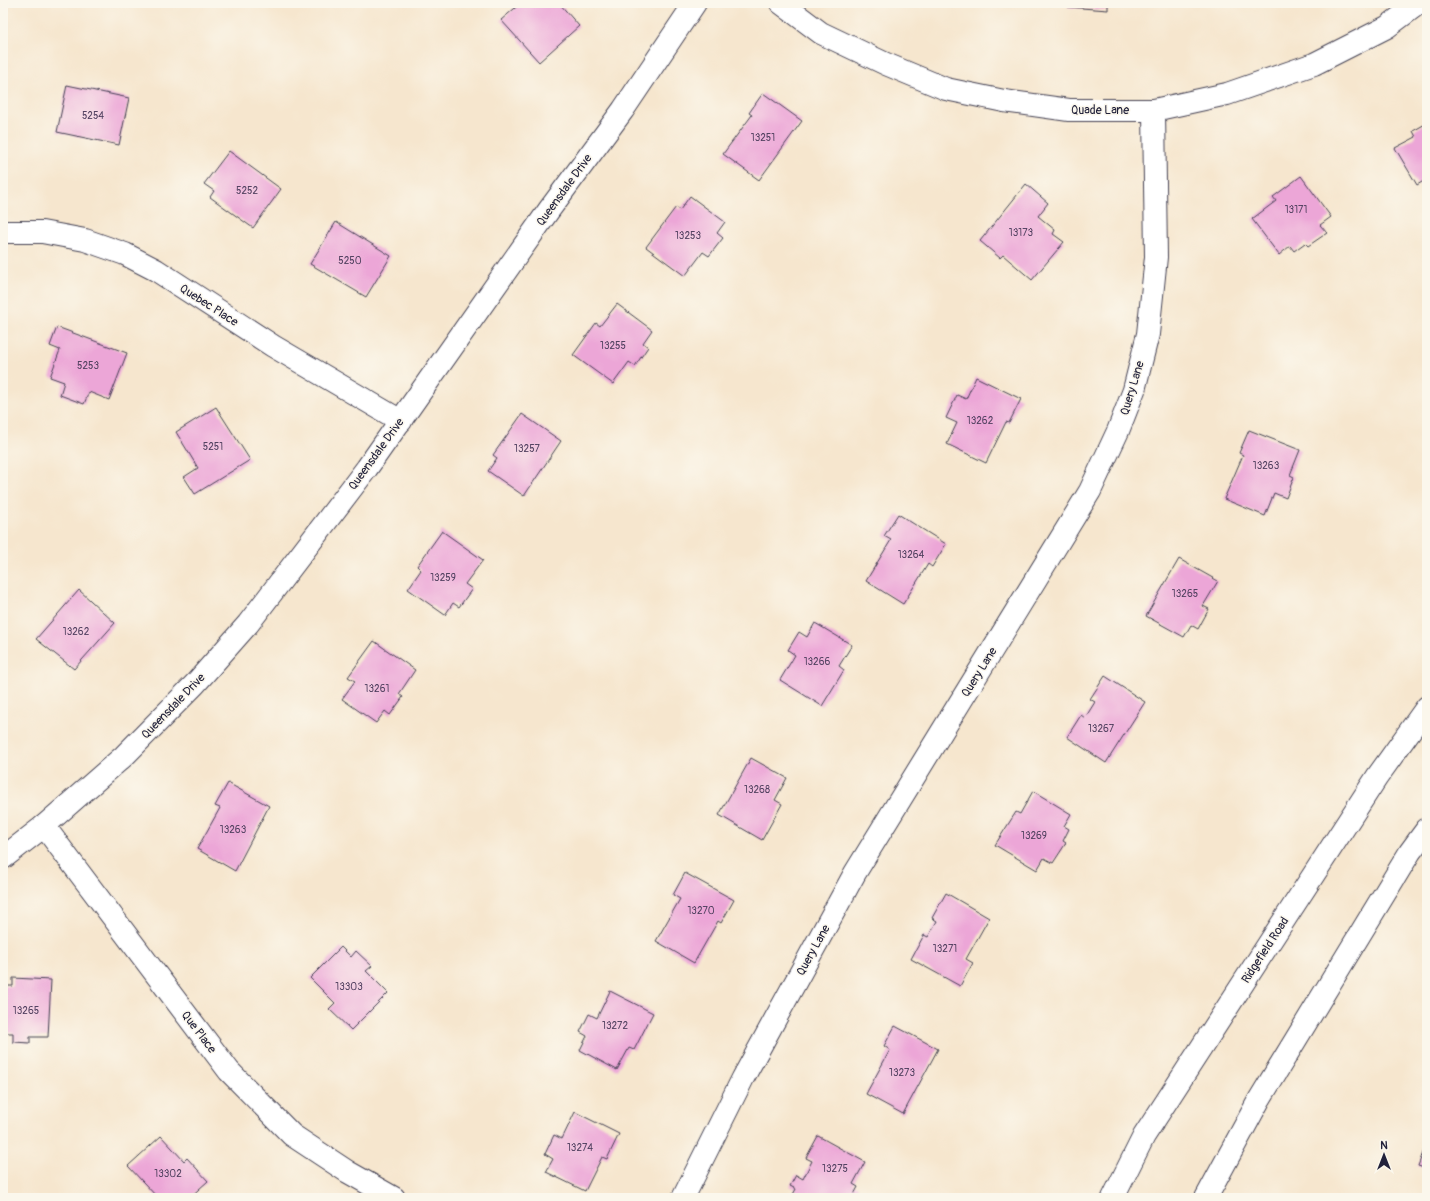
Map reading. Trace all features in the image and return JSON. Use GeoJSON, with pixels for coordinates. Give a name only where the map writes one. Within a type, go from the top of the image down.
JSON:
{"type":"FeatureCollection","features":[{"type":"Feature","properties":{"kind":"street","name":"Queensdale Drive"},"geometry":{"type":"LineString","coordinates":[[3,858],[44,826],[124,756],[195,684],[248,624],[367,468],[545,216],[623,110],[695,3]]}},
{"type":"Feature","properties":{"kind":"street","name":"Quade Lane"},"geometry":{"type":"LineString","coordinates":[[781,3],[821,33],[886,64],[946,89],[1004,101],[1069,110],[1154,110],[1227,94],[1314,64],[1387,27],[1419,3]]}},
{"type":"Feature","properties":{"kind":"street","name":"Query Lane"},"geometry":{"type":"LineString","coordinates":[[683,1198],[743,1078],[855,873],[1090,491],[1118,431],[1134,390],[1148,334],[1156,257],[1154,110]]}},
{"type":"Feature","properties":{"kind":"street","name":"Quebec Place"},"geometry":{"type":"LineString","coordinates":[[3,232],[42,232],[85,240],[125,254],[156,270],[273,346],[401,420]]}},
{"type":"Feature","properties":{"kind":"street","name":"Ridgefield Road"},"geometry":{"type":"LineString","coordinates":[[1113,1198],[1144,1136],[1377,777],[1427,707]]}},
{"type":"Feature","properties":{"kind":"street","name":"Que Place"},"geometry":{"type":"LineString","coordinates":[[44,826],[229,1071],[292,1135],[348,1172],[394,1198]]}},
{"type":"Feature","properties":{"kind":"street"},"geometry":{"type":"LineString","coordinates":[[1206,1198],[1259,1100],[1410,852],[1427,829]]}},
{"type":"Feature","properties":{"kind":"building"},"geometry":{"type":"Polygon","coordinates":[[[521,3],[559,3],[579,26],[539,62],[501,20],[521,3]]]}},
{"type":"Feature","properties":{"kind":"building"},"geometry":{"type":"Polygon","coordinates":[[[1068,3],[1108,3],[1108,10],[1068,7],[1068,3]]]}},
{"type":"Feature","properties":{"kind":"building"},"geometry":{"type":"Polygon","coordinates":[[[67,85],[129,98],[119,145],[57,132],[67,85]]]}},
{"type":"Feature","properties":{"kind":"building"},"geometry":{"type":"Polygon","coordinates":[[[763,93],[802,121],[759,180],[723,154],[752,115],[749,113],[763,93]]]}},
{"type":"Feature","properties":{"kind":"building"},"geometry":{"type":"Polygon","coordinates":[[[1427,123],[1427,179],[1417,185],[1395,148],[1416,137],[1413,131],[1427,123]]]}},
{"type":"Feature","properties":{"kind":"building"},"geometry":{"type":"Polygon","coordinates":[[[229,151],[281,189],[253,228],[210,197],[214,191],[204,184],[229,151]]]}},
{"type":"Feature","properties":{"kind":"building"},"geometry":{"type":"Polygon","coordinates":[[[1301,176],[1331,217],[1320,225],[1327,233],[1308,246],[1305,243],[1294,251],[1290,246],[1279,255],[1252,219],[1276,201],[1273,197],[1301,176]]]}},
{"type":"Feature","properties":{"kind":"building"},"geometry":{"type":"Polygon","coordinates":[[[1026,184],[1048,203],[1038,216],[1055,230],[1053,234],[1064,242],[1032,280],[1003,255],[1000,258],[980,241],[1026,184]]]}},
{"type":"Feature","properties":{"kind":"building"},"geometry":{"type":"Polygon","coordinates":[[[690,196],[725,222],[717,233],[723,238],[709,256],[703,252],[685,276],[646,247],[676,207],[680,210],[690,196]]]}},
{"type":"Feature","properties":{"kind":"building"},"geometry":{"type":"Polygon","coordinates":[[[336,222],[391,256],[366,297],[310,264],[336,222]]]}},
{"type":"Feature","properties":{"kind":"building"},"geometry":{"type":"Polygon","coordinates":[[[617,304],[652,330],[643,343],[648,347],[635,366],[629,362],[613,384],[573,355],[596,323],[600,326],[617,304]]]}},
{"type":"Feature","properties":{"kind":"building"},"geometry":{"type":"Polygon","coordinates":[[[57,327],[127,353],[109,400],[89,392],[84,404],[60,395],[64,382],[50,377],[60,350],[50,346],[57,327]]]}},
{"type":"Feature","properties":{"kind":"building"},"geometry":{"type":"Polygon","coordinates":[[[976,377],[1021,399],[1009,423],[1006,422],[986,463],[947,444],[957,423],[946,418],[957,395],[966,399],[976,377]]]}},
{"type":"Feature","properties":{"kind":"building"},"geometry":{"type":"Polygon","coordinates":[[[216,407],[250,460],[195,494],[184,477],[198,468],[176,432],[216,407]]]}},
{"type":"Feature","properties":{"kind":"building"},"geometry":{"type":"Polygon","coordinates":[[[522,414],[561,441],[524,496],[488,471],[497,458],[493,455],[522,414]]]}},
{"type":"Feature","properties":{"kind":"building"},"geometry":{"type":"Polygon","coordinates":[[[1249,430],[1300,450],[1290,475],[1294,477],[1286,498],[1274,493],[1265,516],[1224,499],[1243,455],[1239,453],[1249,430]]]}},
{"type":"Feature","properties":{"kind":"building"},"geometry":{"type":"Polygon","coordinates":[[[1425,451],[1427,451],[1427,483],[1424,483],[1425,451]]]}},
{"type":"Feature","properties":{"kind":"building"},"geometry":{"type":"Polygon","coordinates":[[[898,514],[946,544],[932,567],[928,564],[903,604],[866,581],[891,540],[884,536],[898,514]]]}},
{"type":"Feature","properties":{"kind":"building"},"geometry":{"type":"Polygon","coordinates":[[[442,531],[483,560],[465,584],[472,589],[459,607],[453,603],[445,615],[408,589],[421,570],[417,566],[442,531]]]}},
{"type":"Feature","properties":{"kind":"building"},"geometry":{"type":"Polygon","coordinates":[[[1179,559],[1218,581],[1203,606],[1209,609],[1198,629],[1191,625],[1184,637],[1146,616],[1179,559]]]}},
{"type":"Feature","properties":{"kind":"building"},"geometry":{"type":"Polygon","coordinates":[[[79,590],[115,623],[74,669],[36,639],[79,590]]]}},
{"type":"Feature","properties":{"kind":"building"},"geometry":{"type":"Polygon","coordinates":[[[815,623],[852,645],[839,666],[844,670],[822,706],[780,680],[795,655],[788,650],[799,632],[807,637],[815,623]]]}},
{"type":"Feature","properties":{"kind":"building"},"geometry":{"type":"Polygon","coordinates":[[[374,641],[415,670],[399,694],[403,697],[390,715],[385,711],[376,723],[342,699],[355,681],[348,677],[374,641]]]}},
{"type":"Feature","properties":{"kind":"building"},"geometry":{"type":"Polygon","coordinates":[[[1105,676],[1145,702],[1106,763],[1067,737],[1081,715],[1085,718],[1095,702],[1090,699],[1105,676]]]}},
{"type":"Feature","properties":{"kind":"building"},"geometry":{"type":"Polygon","coordinates":[[[751,758],[787,778],[775,800],[782,804],[762,840],[719,815],[751,758]]]}},
{"type":"Feature","properties":{"kind":"building"},"geometry":{"type":"Polygon","coordinates":[[[228,783],[269,806],[235,871],[197,849],[220,808],[215,806],[228,783]]]}},
{"type":"Feature","properties":{"kind":"building"},"geometry":{"type":"Polygon","coordinates":[[[1033,791],[1071,814],[1064,826],[1069,829],[1063,841],[1066,843],[1053,863],[1044,858],[1037,870],[995,845],[1016,812],[1020,814],[1033,791]]]}},
{"type":"Feature","properties":{"kind":"building"},"geometry":{"type":"Polygon","coordinates":[[[685,873],[734,900],[721,923],[718,921],[694,963],[656,941],[680,899],[673,895],[685,873]]]}},
{"type":"Feature","properties":{"kind":"building"},"geometry":{"type":"Polygon","coordinates":[[[946,893],[989,918],[966,959],[973,963],[960,986],[911,959],[924,935],[928,937],[937,921],[932,918],[946,893]]]}},
{"type":"Feature","properties":{"kind":"building"},"geometry":{"type":"Polygon","coordinates":[[[341,947],[351,957],[356,951],[372,966],[366,971],[388,993],[351,1030],[329,1009],[335,1003],[310,978],[341,947]]]}},
{"type":"Feature","properties":{"kind":"building"},"geometry":{"type":"Polygon","coordinates":[[[13,978],[51,980],[48,1037],[30,1037],[30,1043],[13,1042],[13,1033],[3,1033],[3,986],[13,986],[13,978]]]}},
{"type":"Feature","properties":{"kind":"building"},"geometry":{"type":"Polygon","coordinates":[[[610,991],[653,1013],[634,1050],[629,1048],[617,1070],[580,1050],[587,1036],[580,1032],[589,1014],[597,1018],[610,991]]]}},
{"type":"Feature","properties":{"kind":"building"},"geometry":{"type":"Polygon","coordinates":[[[895,1026],[938,1049],[903,1114],[866,1094],[890,1050],[884,1046],[895,1026]]]}},
{"type":"Feature","properties":{"kind":"building"},"geometry":{"type":"Polygon","coordinates":[[[575,1112],[619,1134],[607,1159],[602,1157],[585,1191],[546,1172],[553,1159],[545,1154],[554,1135],[562,1139],[575,1112]]]}},
{"type":"Feature","properties":{"kind":"building"},"geometry":{"type":"Polygon","coordinates":[[[161,1136],[184,1161],[187,1158],[208,1181],[189,1198],[158,1198],[128,1166],[161,1136]]]}},
{"type":"Feature","properties":{"kind":"building"},"geometry":{"type":"Polygon","coordinates":[[[818,1136],[865,1162],[853,1184],[858,1187],[852,1198],[791,1198],[796,1189],[790,1186],[796,1175],[803,1179],[812,1161],[806,1158],[818,1136]]]}},
{"type":"Feature","properties":{"kind":"building"},"geometry":{"type":"Polygon","coordinates":[[[1427,1142],[1427,1169],[1418,1166],[1427,1142]]]}}]}
